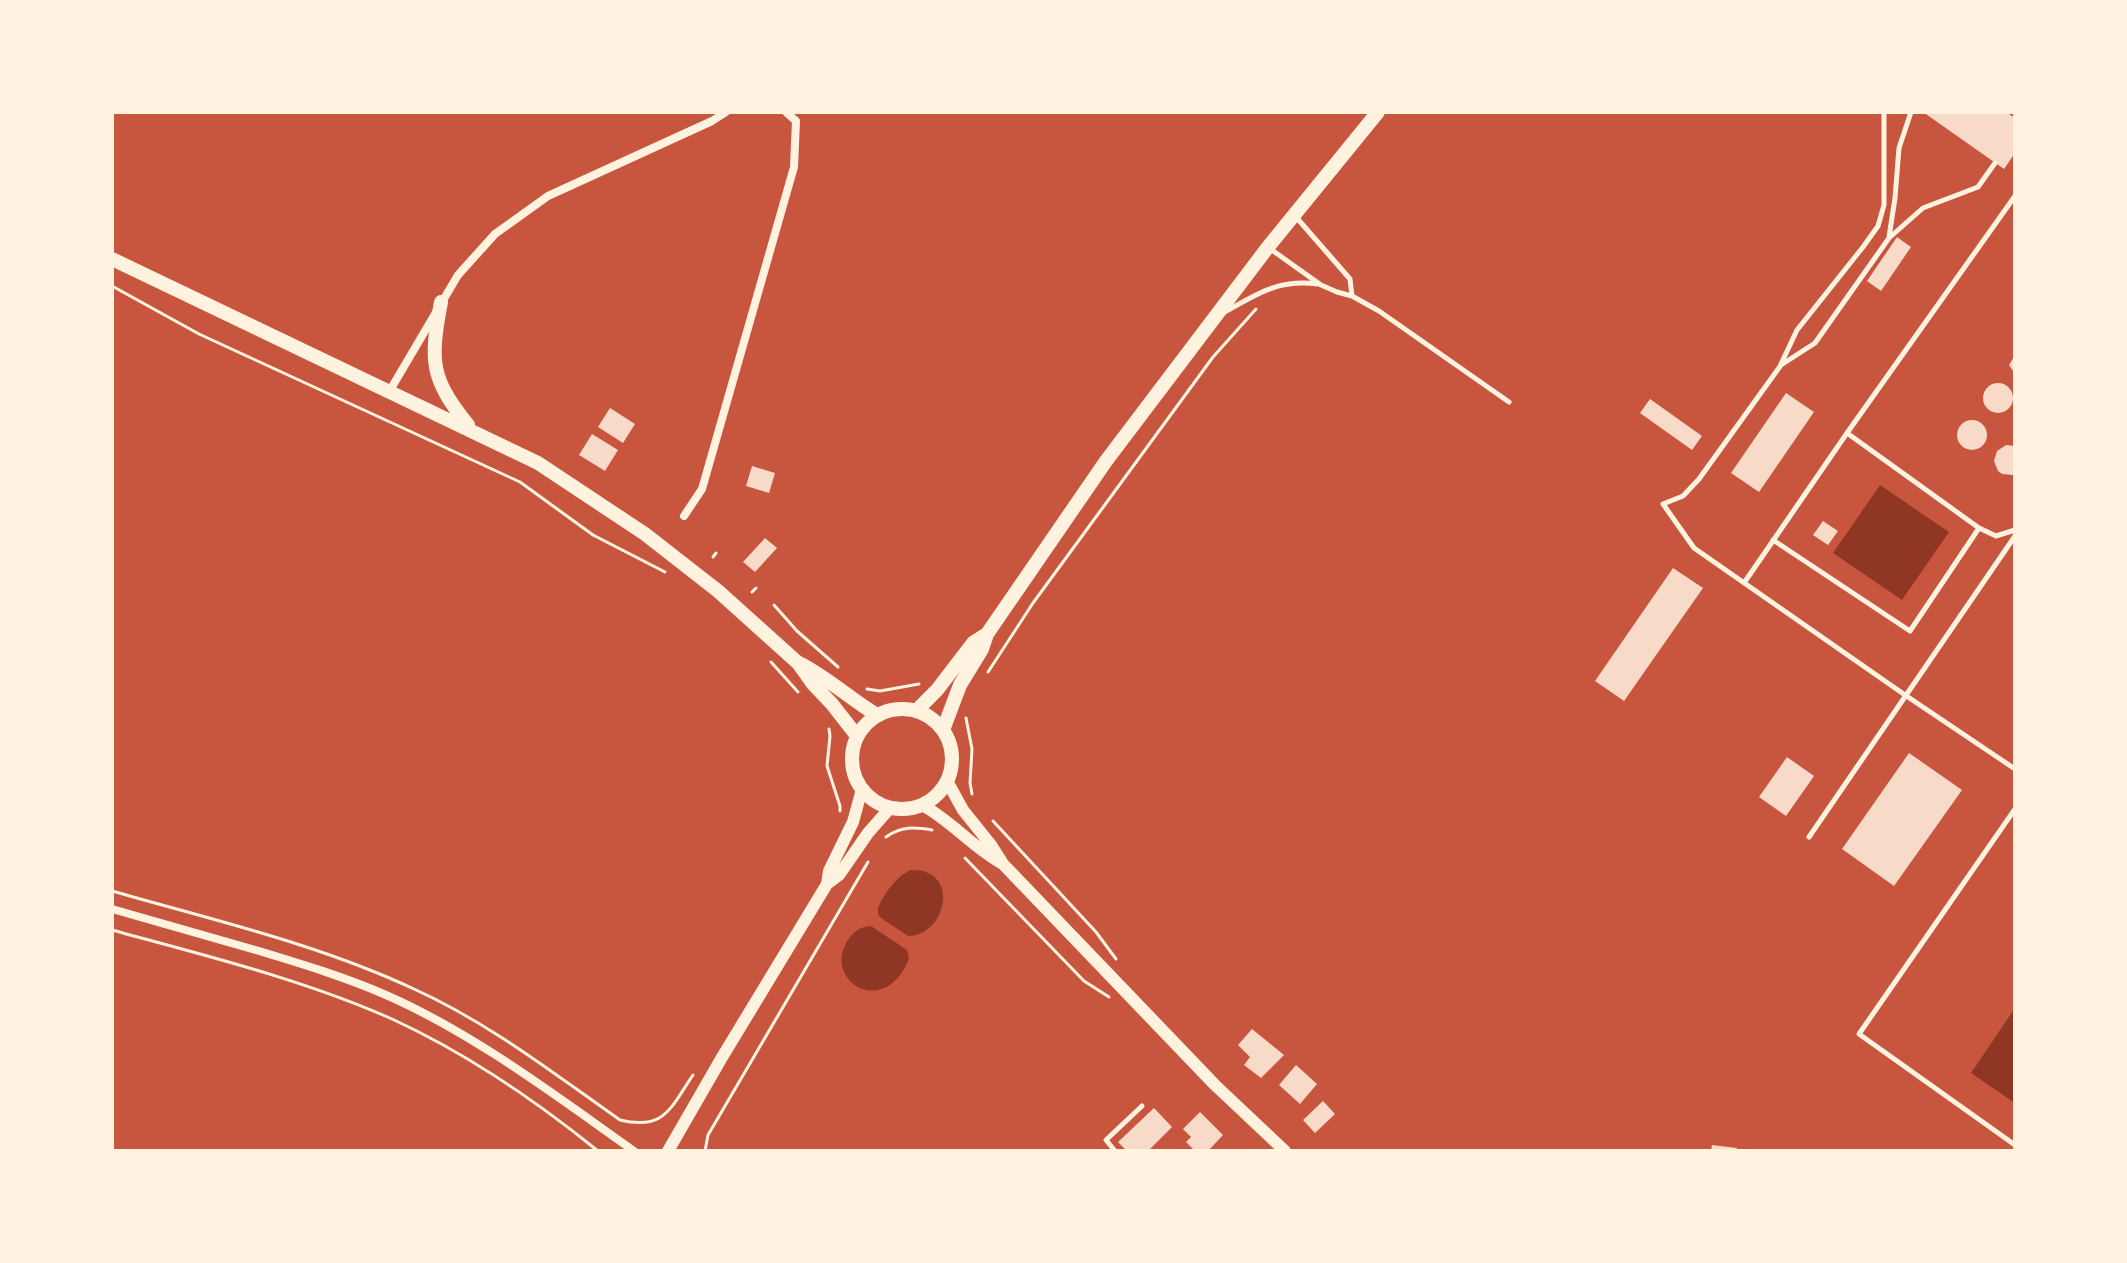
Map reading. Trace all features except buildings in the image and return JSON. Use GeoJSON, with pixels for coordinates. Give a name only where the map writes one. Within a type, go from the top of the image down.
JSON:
{"type":"FeatureCollection","features":[{"type":"Feature","properties":{"kind":"main road"},"geometry":{"type":"LineString","coordinates":[[943,730],[954,699],[987,634],[1106,461],[1268,247],[1378,112]]}},
{"type":"Feature","properties":{"kind":"main road"},"geometry":{"type":"LineString","coordinates":[[112,259],[538,463],[645,534],[718,591],[798,663],[857,736]]}},
{"type":"Feature","properties":{"kind":"main road"},"geometry":{"type":"LineString","coordinates":[[441,302],[435,365],[440,386],[471,429]]}},
{"type":"Feature","properties":{"kind":"main road"},"geometry":{"type":"LineString","coordinates":[[916,711],[937,690],[973,643],[987,634]]}},
{"type":"Feature","properties":{"kind":"main road"},"geometry":{"type":"LineString","coordinates":[[798,663],[819,673],[877,715]]}},
{"type":"Feature","properties":{"kind":"main road"},"geometry":{"type":"LineString","coordinates":[[890,710],[916,711],[931,717],[943,730],[952,756],[951,771],[935,797],[922,805],[906,809],[890,808],[876,802],[856,780],[852,765],[853,750],[857,736],[877,715],[890,710]]}},
{"type":"Feature","properties":{"kind":"street"},"geometry":{"type":"LineString","coordinates":[[389,392],[458,275],[495,234],[548,196],[726,112]]}},
{"type":"Feature","properties":{"kind":"street"},"geometry":{"type":"LineString","coordinates":[[684,516],[702,489],[794,167],[796,121],[786,112]]}},
{"type":"Feature","properties":{"kind":"street"},"geometry":{"type":"LineString","coordinates":[[947,781],[963,810],[1003,864],[1229,1098],[1285,1151]]}},
{"type":"Feature","properties":{"kind":"street"},"geometry":{"type":"LineString","coordinates":[[827,884],[829,871],[853,822],[862,789]]}},
{"type":"Feature","properties":{"kind":"street"},"geometry":{"type":"LineString","coordinates":[[922,805],[949,823],[982,853],[1003,864]]}},
{"type":"Feature","properties":{"kind":"street"},"geometry":{"type":"LineString","coordinates":[[668,1151],[827,884],[839,875],[890,808]]}},
{"type":"Feature","properties":{"kind":"street"},"geometry":{"type":"LineString","coordinates":[[112,909],[347,979],[388,996],[480,1047],[634,1151]]}},
{"type":"Feature","properties":{"kind":"lane"},"geometry":{"type":"LineString","coordinates":[[1884,112],[1884,205],[1878,226],[1797,330],[1781,365],[1699,479],[1683,496],[1663,504],[1694,548],[2015,769]]}},
{"type":"Feature","properties":{"kind":"lane"},"geometry":{"type":"LineString","coordinates":[[1889,238],[1899,148],[1911,112]]}},
{"type":"Feature","properties":{"kind":"lane"},"geometry":{"type":"LineString","coordinates":[[1781,365],[1815,343],[1889,238],[1923,208],[1978,187],[1995,163]]}},
{"type":"Feature","properties":{"kind":"lane"},"geometry":{"type":"LineString","coordinates":[[1744,583],[2015,196]]}},
{"type":"Feature","properties":{"kind":"lane"},"geometry":{"type":"LineString","coordinates":[[1294,215],[1350,279],[1352,296]]}},
{"type":"Feature","properties":{"kind":"lane"},"geometry":{"type":"LineString","coordinates":[[1268,247],[1321,285],[1352,296],[1379,311],[1509,402]]}},
{"type":"Feature","properties":{"kind":"lane"},"geometry":{"type":"LineString","coordinates":[[1215,318],[1274,286],[1300,282],[1321,285]]}},
{"type":"Feature","properties":{"kind":"lane"},"geometry":{"type":"LineString","coordinates":[[1847,433],[1979,528],[1996,536],[2015,533]]}},
{"type":"Feature","properties":{"kind":"lane"},"geometry":{"type":"LineString","coordinates":[[1773,540],[1910,631],[1979,528]]}},
{"type":"Feature","properties":{"kind":"lane"},"geometry":{"type":"LineString","coordinates":[[1809,837],[2015,533]]}},
{"type":"Feature","properties":{"kind":"lane"},"geometry":{"type":"LineString","coordinates":[[2015,809],[1859,1034],[2015,1145]]}},
{"type":"Feature","properties":{"kind":"lane"},"geometry":{"type":"LineString","coordinates":[[1115,1151],[1106,1140],[1142,1106]]}},
{"type":"Feature","properties":{"kind":"path"},"geometry":{"type":"LineString","coordinates":[[112,286],[199,334],[520,482],[604,541],[672,575]]}},
{"type":"Feature","properties":{"kind":"path"},"geometry":{"type":"LineString","coordinates":[[983,681],[1033,603],[1213,357],[1257,307]]}},
{"type":"Feature","properties":{"kind":"path"},"geometry":{"type":"LineString","coordinates":[[565,515],[569,510]]}},
{"type":"Feature","properties":{"kind":"path"},"geometry":{"type":"LineString","coordinates":[[604,541],[606,536]]}},
{"type":"Feature","properties":{"kind":"path"},"geometry":{"type":"LineString","coordinates":[[774,605],[797,631],[847,675]]}},
{"type":"Feature","properties":{"kind":"path"},"geometry":{"type":"LineString","coordinates":[[770,661],[805,700]]}},
{"type":"Feature","properties":{"kind":"path"},"geometry":{"type":"LineString","coordinates":[[853,700],[863,687],[880,691],[924,682],[937,690]]}},
{"type":"Feature","properties":{"kind":"path"},"geometry":{"type":"LineString","coordinates":[[954,699],[968,707],[966,728],[972,749],[970,783],[973,799]]}},
{"type":"Feature","properties":{"kind":"path"},"geometry":{"type":"LineString","coordinates":[[840,813],[827,766],[829,726],[841,714]]}},
{"type":"Feature","properties":{"kind":"path"},"geometry":{"type":"LineString","coordinates":[[992,819],[1096,932],[1123,967]]}},
{"type":"Feature","properties":{"kind":"path"},"geometry":{"type":"LineString","coordinates":[[880,842],[895,831],[913,827],[938,834]]}},
{"type":"Feature","properties":{"kind":"path"},"geometry":{"type":"LineString","coordinates":[[705,1151],[708,1135],[873,854]]}},
{"type":"Feature","properties":{"kind":"path"},"geometry":{"type":"LineString","coordinates":[[966,859],[1084,981],[1113,999]]}},
{"type":"Feature","properties":{"kind":"path"},"geometry":{"type":"LineString","coordinates":[[112,930],[274,976],[394,1020],[501,1080],[598,1151]]}},
{"type":"Feature","properties":{"kind":"path"},"geometry":{"type":"LineString","coordinates":[[394,1020],[398,1012]]}},
{"type":"Feature","properties":{"kind":"path"},"geometry":{"type":"LineString","coordinates":[[496,1043],[500,1035]]}},
{"type":"Feature","properties":{"kind":"shaded area"},"geometry":{"type":"Polygon","coordinates":[[[1880,485],[1949,532],[1902,600],[1833,553],[1880,485]]]}},
{"type":"Feature","properties":{"kind":"shaded area"},"geometry":{"type":"Polygon","coordinates":[[[911,870],[927,872],[937,879],[943,902],[932,925],[922,933],[908,936],[881,918],[878,908],[891,886],[911,870]]]}},
{"type":"Feature","properties":{"kind":"shaded area"},"geometry":{"type":"Polygon","coordinates":[[[871,926],[907,950],[909,958],[898,977],[885,988],[871,991],[858,987],[848,979],[842,967],[842,953],[850,937],[859,929],[871,926]]]}},
{"type":"Feature","properties":{"kind":"shaded area"},"geometry":{"type":"Polygon","coordinates":[[[2015,1008],[2015,1103],[1971,1073],[2015,1008]]]}}]}
